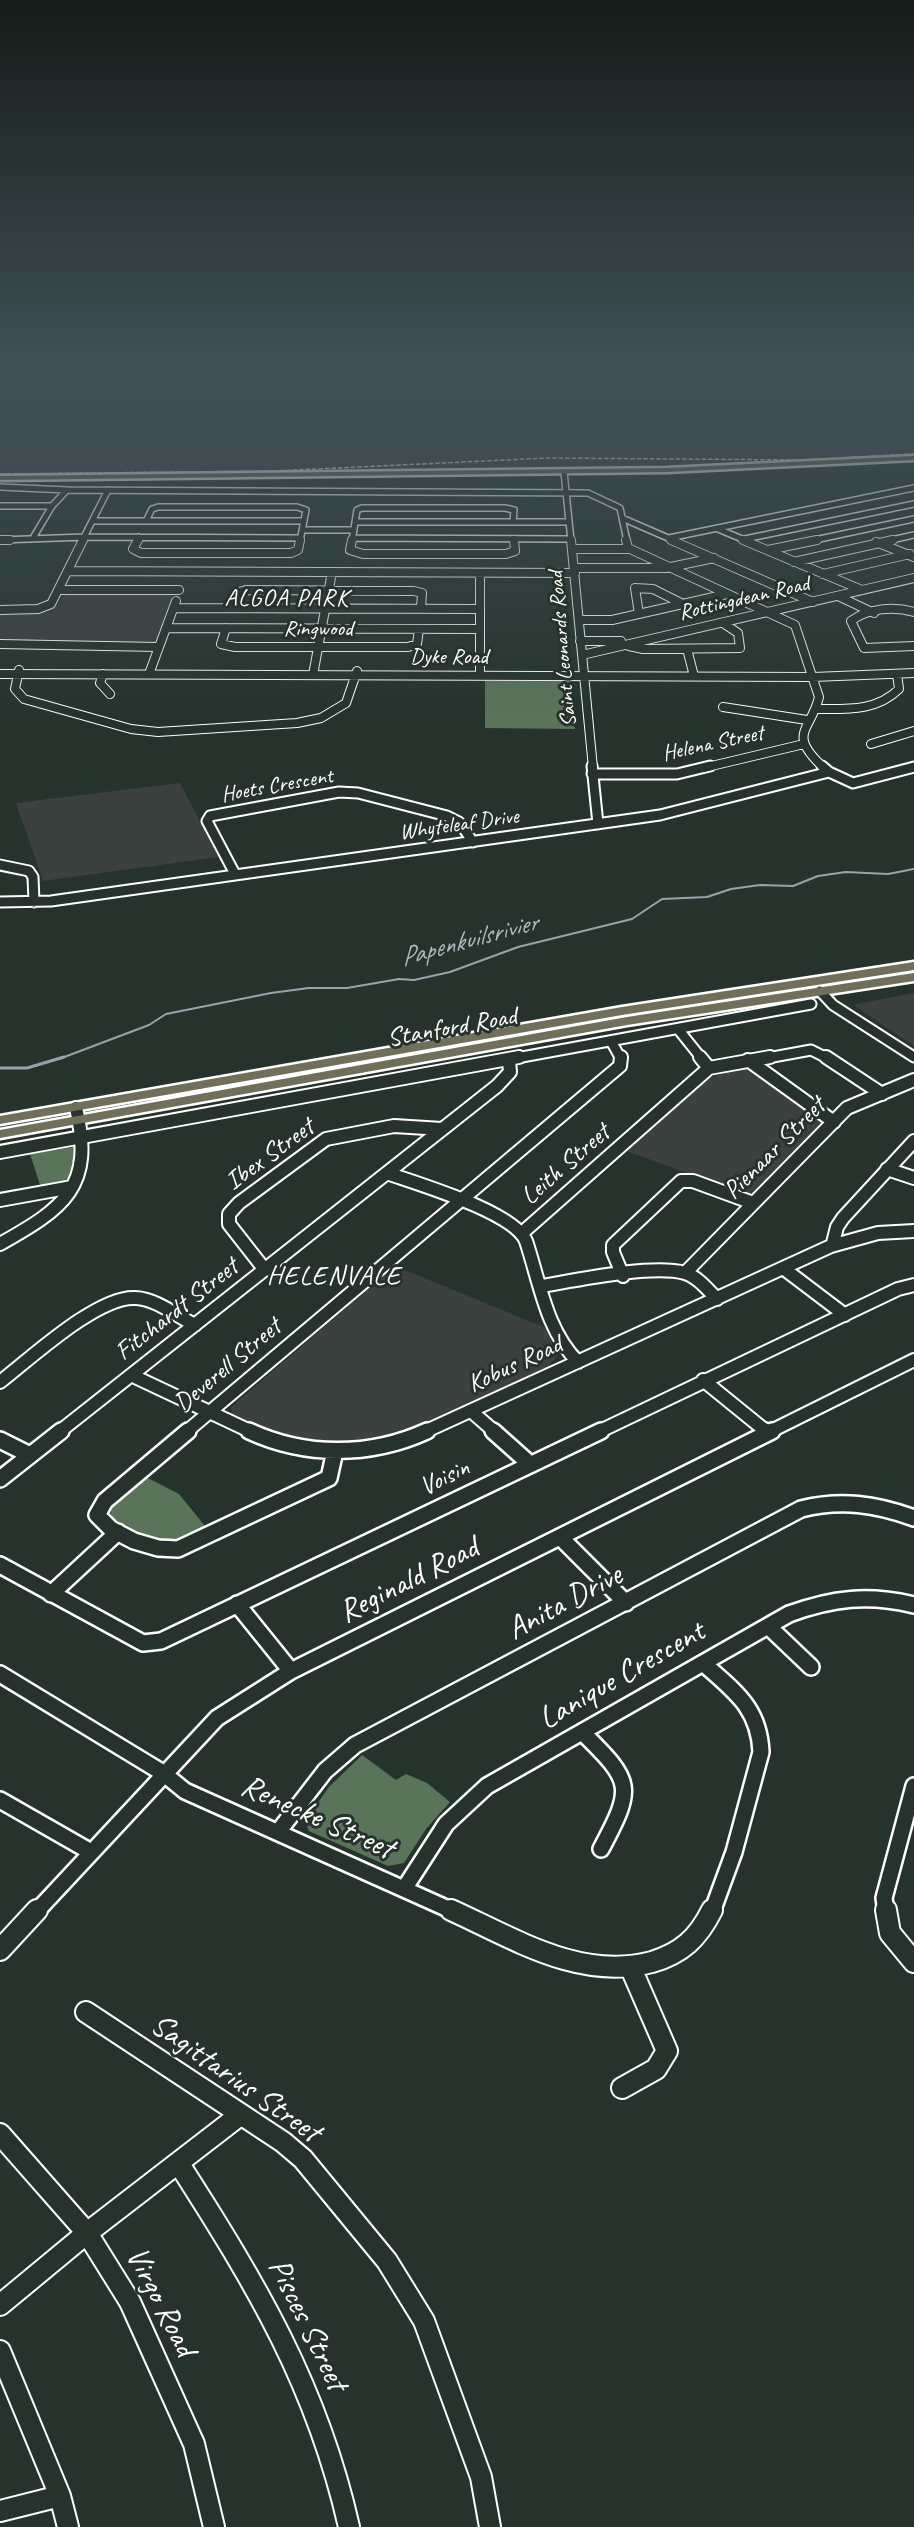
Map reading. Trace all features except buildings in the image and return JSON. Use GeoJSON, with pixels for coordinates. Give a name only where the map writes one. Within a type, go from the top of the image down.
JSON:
{"type":"FeatureCollection","features":[{"type":"Feature","properties":{"kind":"main road"},"geometry":{"type":"LineString","coordinates":[[558,482],[565,489]]}},
{"type":"Feature","properties":{"kind":"main road","name":"Stanford Road"},"geometry":{"type":"LineString","coordinates":[[0,1134],[74,1115],[622,1011],[914,966]]}},
{"type":"Feature","properties":{"kind":"main road","name":"Stanford Road"},"geometry":{"type":"LineString","coordinates":[[0,1120],[74,1115],[627,1021],[914,977]]}},
{"type":"Feature","properties":{"kind":"street","name":"Saint Leonards Road"},"geometry":{"type":"LineString","coordinates":[[565,482],[575,570],[598,824]]}},
{"type":"Feature","properties":{"kind":"street"},"geometry":{"type":"LineString","coordinates":[[426,507],[428,483]]}},
{"type":"Feature","properties":{"kind":"street"},"geometry":{"type":"LineString","coordinates":[[461,492],[462,483]]}},
{"type":"Feature","properties":{"kind":"street"},"geometry":{"type":"LineString","coordinates":[[364,491],[365,484]]}},
{"type":"Feature","properties":{"kind":"street"},"geometry":{"type":"LineString","coordinates":[[396,491],[397,484]]}},
{"type":"Feature","properties":{"kind":"street"},"geometry":{"type":"LineString","coordinates":[[0,487],[67,490],[229,488],[244,491],[263,488],[331,488],[427,492],[565,489],[596,495],[620,508],[626,545],[630,549],[795,626],[819,697],[815,709],[807,720],[803,735],[804,744],[813,758],[829,772],[853,783],[914,766]]}},
{"type":"Feature","properties":{"kind":"street"},"geometry":{"type":"LineString","coordinates":[[669,538],[914,488]]}},
{"type":"Feature","properties":{"kind":"street"},"geometry":{"type":"LineString","coordinates":[[33,538],[52,506],[67,490]]}},
{"type":"Feature","properties":{"kind":"street"},"geometry":{"type":"LineString","coordinates":[[0,610],[46,607],[51,604],[108,490]]}},
{"type":"Feature","properties":{"kind":"street"},"geometry":{"type":"LineString","coordinates":[[238,507],[244,491]]}},
{"type":"Feature","properties":{"kind":"street"},"geometry":{"type":"LineString","coordinates":[[879,496],[914,509]]}},
{"type":"Feature","properties":{"kind":"street"},"geometry":{"type":"LineString","coordinates":[[745,539],[914,504]]}},
{"type":"Feature","properties":{"kind":"street"},"geometry":{"type":"LineString","coordinates":[[0,506],[52,506]]}},
{"type":"Feature","properties":{"kind":"street"},"geometry":{"type":"LineString","coordinates":[[139,537],[134,549],[139,552],[291,553],[298,550],[306,510],[303,508],[159,507],[152,509],[146,521]]}},
{"type":"Feature","properties":{"kind":"street"},"geometry":{"type":"LineString","coordinates":[[513,522],[513,510],[508,508],[362,508],[357,510],[350,550],[355,553],[509,554],[515,550],[514,539]]}},
{"type":"Feature","properties":{"kind":"street"},"geometry":{"type":"LineString","coordinates":[[800,512],[912,555]]}},
{"type":"Feature","properties":{"kind":"street"},"geometry":{"type":"LineString","coordinates":[[622,518],[813,602]]}},
{"type":"Feature","properties":{"kind":"street"},"geometry":{"type":"LineString","coordinates":[[768,550],[914,519]]}},
{"type":"Feature","properties":{"kind":"street"},"geometry":{"type":"LineString","coordinates":[[93,521],[304,522]]}},
{"type":"Feature","properties":{"kind":"street"},"geometry":{"type":"LineString","coordinates":[[205,537],[209,521]]}},
{"type":"Feature","properties":{"kind":"street"},"geometry":{"type":"LineString","coordinates":[[356,522],[568,522]]}},
{"type":"Feature","properties":{"kind":"street"},"geometry":{"type":"LineString","coordinates":[[451,522],[451,538]]}},
{"type":"Feature","properties":{"kind":"street"},"geometry":{"type":"LineString","coordinates":[[718,529],[860,589],[914,576]]}},
{"type":"Feature","properties":{"kind":"street"},"geometry":{"type":"LineString","coordinates":[[303,530],[354,530]]}},
{"type":"Feature","properties":{"kind":"street"},"geometry":{"type":"LineString","coordinates":[[794,562],[914,535]]}},
{"type":"Feature","properties":{"kind":"street"},"geometry":{"type":"LineString","coordinates":[[0,540],[85,537],[300,538]]}},
{"type":"Feature","properties":{"kind":"street"},"geometry":{"type":"LineString","coordinates":[[353,538],[570,539]]}},
{"type":"Feature","properties":{"kind":"street"},"geometry":{"type":"LineString","coordinates":[[572,549],[630,549]]}},
{"type":"Feature","properties":{"kind":"street"},"geometry":{"type":"LineString","coordinates":[[219,571],[224,553]]}},
{"type":"Feature","properties":{"kind":"street"},"geometry":{"type":"LineString","coordinates":[[423,554],[423,572]]}},
{"type":"Feature","properties":{"kind":"street"},"geometry":{"type":"LineString","coordinates":[[823,574],[912,555]]}},
{"type":"Feature","properties":{"kind":"street"},"geometry":{"type":"LineString","coordinates":[[68,571],[480,573],[670,568],[714,558]]}},
{"type":"Feature","properties":{"kind":"street"},"geometry":{"type":"LineString","coordinates":[[150,672],[186,571]]}},
{"type":"Feature","properties":{"kind":"street"},"geometry":{"type":"LineString","coordinates":[[314,673],[332,572]]}},
{"type":"Feature","properties":{"kind":"street"},"geometry":{"type":"LineString","coordinates":[[480,573],[480,674]]}},
{"type":"Feature","properties":{"kind":"street","name":"Rottingdean Road"},"geometry":{"type":"LineString","coordinates":[[582,655],[768,613],[914,576]]}},
{"type":"Feature","properties":{"kind":"street"},"geometry":{"type":"LineString","coordinates":[[904,580],[914,584]]}},
{"type":"Feature","properties":{"kind":"street"},"geometry":{"type":"LineString","coordinates":[[639,614],[635,588],[638,587],[647,588],[683,604]]}},
{"type":"Feature","properties":{"kind":"street"},"geometry":{"type":"LineString","coordinates":[[59,590],[178,590]]}},
{"type":"Feature","properties":{"kind":"street"},"geometry":{"type":"LineString","coordinates":[[230,608],[234,594],[239,591],[417,591],[422,593],[421,608]]}},
{"type":"Feature","properties":{"kind":"street"},"geometry":{"type":"LineString","coordinates":[[579,620],[608,620],[727,594]]}},
{"type":"Feature","properties":{"kind":"street"},"geometry":{"type":"LineString","coordinates":[[838,596],[874,613]]}},
{"type":"Feature","properties":{"kind":"street"},"geometry":{"type":"LineString","coordinates":[[174,608],[480,609]]}},
{"type":"Feature","properties":{"kind":"street"},"geometry":{"type":"LineString","coordinates":[[914,612],[897,608],[851,620],[862,647],[876,650],[914,646]]}},
{"type":"Feature","properties":{"kind":"street"},"geometry":{"type":"LineString","coordinates":[[626,645],[639,649],[740,648],[738,633],[723,623]]}},
{"type":"Feature","properties":{"kind":"street"},"geometry":{"type":"LineString","coordinates":[[166,628],[480,629]]}},
{"type":"Feature","properties":{"kind":"street","name":"Ringwood"},"geometry":{"type":"LineString","coordinates":[[226,628],[221,641],[226,646],[318,647],[408,647],[417,644],[419,629]]}},
{"type":"Feature","properties":{"kind":"street"},"geometry":{"type":"LineString","coordinates":[[580,641],[637,643]]}},
{"type":"Feature","properties":{"kind":"street"},"geometry":{"type":"LineString","coordinates":[[0,644],[158,647]]}},
{"type":"Feature","properties":{"kind":"street"},"geometry":{"type":"LineString","coordinates":[[687,650],[694,674]]}},
{"type":"Feature","properties":{"kind":"street","name":"Dyke Road"},"geometry":{"type":"LineString","coordinates":[[0,672],[584,675],[914,673]]}},
{"type":"Feature","properties":{"kind":"street"},"geometry":{"type":"LineString","coordinates":[[19,672],[15,689],[29,701],[131,729],[158,732],[278,726],[313,720],[336,711],[346,704],[356,673]]}},
{"type":"Feature","properties":{"kind":"street","name":"Dyke Road"},"geometry":{"type":"LineString","coordinates":[[19,672],[104,674],[150,672]]}},
{"type":"Feature","properties":{"kind":"street"},"geometry":{"type":"LineString","coordinates":[[104,674],[100,683],[110,690]]}},
{"type":"Feature","properties":{"kind":"street"},"geometry":{"type":"LineString","coordinates":[[815,709],[851,709],[883,702],[899,689],[897,674]]}},
{"type":"Feature","properties":{"kind":"street"},"geometry":{"type":"LineString","coordinates":[[723,707],[807,720]]}},
{"type":"Feature","properties":{"kind":"street"},"geometry":{"type":"LineString","coordinates":[[871,744],[914,730]]}},
{"type":"Feature","properties":{"kind":"street","name":"Helena Street"},"geometry":{"type":"LineString","coordinates":[[592,774],[685,773],[804,744]]}},
{"type":"Feature","properties":{"kind":"street","name":"Whyteleaf Drive"},"geometry":{"type":"LineString","coordinates":[[0,902],[34,902],[598,824],[685,810],[829,772]]}},
{"type":"Feature","properties":{"kind":"street","name":"Hoets Crescent"},"geometry":{"type":"LineString","coordinates":[[236,874],[207,821],[210,816],[339,792],[358,793],[447,816],[457,821],[473,842]]}},
{"type":"Feature","properties":{"kind":"street"},"geometry":{"type":"LineString","coordinates":[[0,865],[25,868],[31,873],[34,902]]}},
{"type":"Feature","properties":{"kind":"street"},"geometry":{"type":"LineString","coordinates":[[820,991],[833,1005],[914,1057]]}},
{"type":"Feature","properties":{"kind":"street","name":"Stanford Road"},"geometry":{"type":"LineString","coordinates":[[0,1152],[81,1140],[811,1004]]}},
{"type":"Feature","properties":{"kind":"street"},"geometry":{"type":"LineString","coordinates":[[678,1029],[709,1068],[804,1050],[815,1051],[882,1094]]}},
{"type":"Feature","properties":{"kind":"street","name":"Deverell Street"},"geometry":{"type":"LineString","coordinates":[[335,1451],[329,1478],[177,1549],[168,1551],[153,1549],[118,1532],[98,1517],[100,1505],[620,1066],[621,1058],[611,1041]]}},
{"type":"Feature","properties":{"kind":"street","name":"Fitchardt Street"},"geometry":{"type":"LineString","coordinates":[[0,1479],[509,1075],[512,1065],[509,1060]]}},
{"type":"Feature","properties":{"kind":"street"},"geometry":{"type":"LineString","coordinates":[[748,1060],[834,1122]]}},
{"type":"Feature","properties":{"kind":"street","name":"Leith Street"},"geometry":{"type":"LineString","coordinates":[[578,1362],[562,1346],[522,1233],[709,1068]]}},
{"type":"Feature","properties":{"kind":"street","name":"Pienaar Street"},"geometry":{"type":"LineString","coordinates":[[685,1273],[849,1106],[914,1080]]}},
{"type":"Feature","properties":{"kind":"street"},"geometry":{"type":"LineString","coordinates":[[0,1244],[45,1219],[72,1187],[81,1170],[81,1140],[74,1115]]}},
{"type":"Feature","properties":{"kind":"street","name":"Ibex Street"},"geometry":{"type":"LineString","coordinates":[[265,1270],[229,1224],[230,1214],[239,1203],[326,1139],[394,1126],[442,1130]]}},
{"type":"Feature","properties":{"kind":"street"},"geometry":{"type":"LineString","coordinates":[[832,1243],[840,1223],[914,1141]]}},
{"type":"Feature","properties":{"kind":"street"},"geometry":{"type":"LineString","coordinates":[[887,1169],[914,1178]]}},
{"type":"Feature","properties":{"kind":"street"},"geometry":{"type":"LineString","coordinates":[[387,1173],[508,1222],[522,1233]]}},
{"type":"Feature","properties":{"kind":"street"},"geometry":{"type":"LineString","coordinates":[[623,1276],[613,1252],[613,1245],[676,1184],[693,1181],[753,1203]]}},
{"type":"Feature","properties":{"kind":"street"},"geometry":{"type":"LineString","coordinates":[[0,1200],[72,1187]]}},
{"type":"Feature","properties":{"kind":"street","name":"Kobus Road"},"geometry":{"type":"LineString","coordinates":[[131,1375],[275,1443],[335,1451],[366,1450],[391,1444],[471,1411],[783,1269],[832,1243],[884,1232],[914,1231]]}},
{"type":"Feature","properties":{"kind":"street"},"geometry":{"type":"LineString","coordinates":[[783,1269],[845,1315]]}},
{"type":"Feature","properties":{"kind":"street"},"geometry":{"type":"LineString","coordinates":[[542,1286],[657,1272],[685,1273],[717,1299]]}},
{"type":"Feature","properties":{"kind":"street","name":"Voisin"},"geometry":{"type":"LineString","coordinates":[[0,1565],[143,1643],[153,1643],[170,1637],[703,1380],[897,1289],[914,1285]]}},
{"type":"Feature","properties":{"kind":"street"},"geometry":{"type":"LineString","coordinates":[[0,1382],[95,1311],[116,1299],[140,1299],[195,1325]]}},
{"type":"Feature","properties":{"kind":"street","name":"Reginald Road"},"geometry":{"type":"LineString","coordinates":[[0,1950],[163,1773],[217,1718],[291,1671],[914,1360]]}},
{"type":"Feature","properties":{"kind":"street"},"geometry":{"type":"LineString","coordinates":[[703,1380],[768,1433]]}},
{"type":"Feature","properties":{"kind":"street"},"geometry":{"type":"LineString","coordinates":[[471,1411],[530,1464]]}},
{"type":"Feature","properties":{"kind":"street"},"geometry":{"type":"LineString","coordinates":[[0,1440],[30,1455]]}},
{"type":"Feature","properties":{"kind":"street","name":"Anita Drive"},"geometry":{"type":"LineString","coordinates":[[278,1832],[325,1771],[355,1744],[801,1509],[819,1504],[852,1501],[914,1518]]}},
{"type":"Feature","properties":{"kind":"street"},"geometry":{"type":"LineString","coordinates":[[51,1594],[118,1532]]}},
{"type":"Feature","properties":{"kind":"street"},"geometry":{"type":"LineString","coordinates":[[560,1537],[626,1603]]}},
{"type":"Feature","properties":{"kind":"street","name":"Lanique Crescent"},"geometry":{"type":"LineString","coordinates":[[405,1889],[446,1824],[467,1802],[487,1786],[789,1614],[826,1599],[846,1595],[879,1596],[914,1605]]}},
{"type":"Feature","properties":{"kind":"street"},"geometry":{"type":"LineString","coordinates":[[237,1604],[291,1671]]}},
{"type":"Feature","properties":{"kind":"street"},"geometry":{"type":"LineString","coordinates":[[768,1626],[811,1667]]}},
{"type":"Feature","properties":{"kind":"street","name":"Renecke Street"},"geometry":{"type":"LineString","coordinates":[[0,1674],[163,1773],[185,1791],[578,1964],[606,1968],[630,1966],[662,1958],[692,1942],[708,1921],[722,1886],[762,1752],[762,1734],[757,1718],[703,1663]]}},
{"type":"Feature","properties":{"kind":"street"},"geometry":{"type":"LineString","coordinates":[[583,1733],[612,1761],[623,1775],[626,1785],[619,1816],[601,1849]]}},
{"type":"Feature","properties":{"kind":"street"},"geometry":{"type":"LineString","coordinates":[[914,1786],[884,1898],[890,1933],[914,1962]]}},
{"type":"Feature","properties":{"kind":"street"},"geometry":{"type":"LineString","coordinates":[[0,1800],[91,1852]]}},
{"type":"Feature","properties":{"kind":"street"},"geometry":{"type":"LineString","coordinates":[[622,2088],[657,2068],[663,2062],[667,2051],[646,2008],[630,1966]]}},
{"type":"Feature","properties":{"kind":"street","name":"Sagittarius Street"},"geometry":{"type":"LineString","coordinates":[[86,2012],[283,2142],[303,2159],[359,2225],[404,2285],[424,2321],[481,2477],[490,2527]]}},
{"type":"Feature","properties":{"kind":"street"},"geometry":{"type":"LineString","coordinates":[[0,2305],[87,2233],[240,2115]]}},
{"type":"Feature","properties":{"kind":"street","name":"Virgo Road"},"geometry":{"type":"LineString","coordinates":[[0,2134],[87,2233],[130,2302],[194,2444],[214,2527]]}},
{"type":"Feature","properties":{"kind":"street","name":"Pisces Street"},"geometry":{"type":"LineString","coordinates":[[179,2164],[252,2278],[286,2340],[326,2441],[349,2527]]}},
{"type":"Feature","properties":{"kind":"street"},"geometry":{"type":"LineString","coordinates":[[0,2351],[60,2496],[68,2527]]}},
{"type":"Feature","properties":{"kind":"street"},"geometry":{"type":"LineString","coordinates":[[0,2511],[60,2496]]}},
{"type":"Feature","properties":{"kind":"shaded area"},"geometry":{"type":"Polygon","coordinates":[[[64,593],[173,593],[155,644],[0,643],[0,612],[42,611],[58,605],[64,593]]]}},
{"type":"Feature","properties":{"kind":"shaded area"},"geometry":{"type":"Polygon","coordinates":[[[180,783],[218,857],[43,881],[16,803],[180,783]]]}},
{"type":"Feature","properties":{"kind":"shaded area"},"geometry":{"type":"Polygon","coordinates":[[[914,993],[914,1046],[855,1006],[856,1004],[914,993]]]}},
{"type":"Feature","properties":{"kind":"shaded area"},"geometry":{"type":"Polygon","coordinates":[[[741,1067],[749,1069],[819,1118],[822,1125],[754,1194],[746,1195],[627,1151],[710,1078],[741,1067]]]}},
{"type":"Feature","properties":{"kind":"shaded area"},"geometry":{"type":"Polygon","coordinates":[[[395,1266],[546,1328],[557,1356],[548,1367],[404,1433],[365,1443],[322,1443],[295,1440],[232,1416],[231,1407],[395,1266]]]}},
{"type":"Feature","properties":{"kind":"green space"},"geometry":{"type":"Polygon","coordinates":[[[485,681],[570,681],[575,729],[485,728],[485,681]]]}},
{"type":"Feature","properties":{"kind":"green space"},"geometry":{"type":"Polygon","coordinates":[[[73,1147],[77,1151],[74,1169],[69,1178],[59,1184],[41,1188],[30,1154],[73,1147]]]}},
{"type":"Feature","properties":{"kind":"green space"},"geometry":{"type":"Polygon","coordinates":[[[146,1477],[179,1494],[205,1526],[172,1543],[155,1542],[110,1517],[112,1506],[146,1477]]]}},
{"type":"Feature","properties":{"kind":"green space"},"geometry":{"type":"Polygon","coordinates":[[[362,1755],[396,1780],[406,1774],[427,1783],[450,1802],[426,1829],[404,1863],[388,1866],[309,1831],[305,1821],[329,1787],[362,1755]]]}},
{"type":"Feature","properties":{"kind":"waterway","name":"Papenkuilsrivier"},"geometry":{"type":"LineString","coordinates":[[59,1059],[149,1025],[166,1014],[271,993],[309,988],[347,988],[399,979],[414,980],[450,972],[518,947],[632,919],[662,899],[707,897],[731,889],[760,885],[793,886],[818,876],[846,872],[888,874],[914,869]]}},
{"type":"Feature","properties":{"kind":"waterway","name":"Papenkuilsrivier"},"geometry":{"type":"LineString","coordinates":[[0,1068],[27,1068],[64,1057]]}},
{"type":"Feature","properties":{"kind":"district","name":"ALGOA PARK"},"geometry":{"type":"Point","coordinates":[287,599]}},
{"type":"Feature","properties":{"kind":"district","name":"HELENVALE"},"geometry":{"type":"Point","coordinates":[334,1277]}}]}
